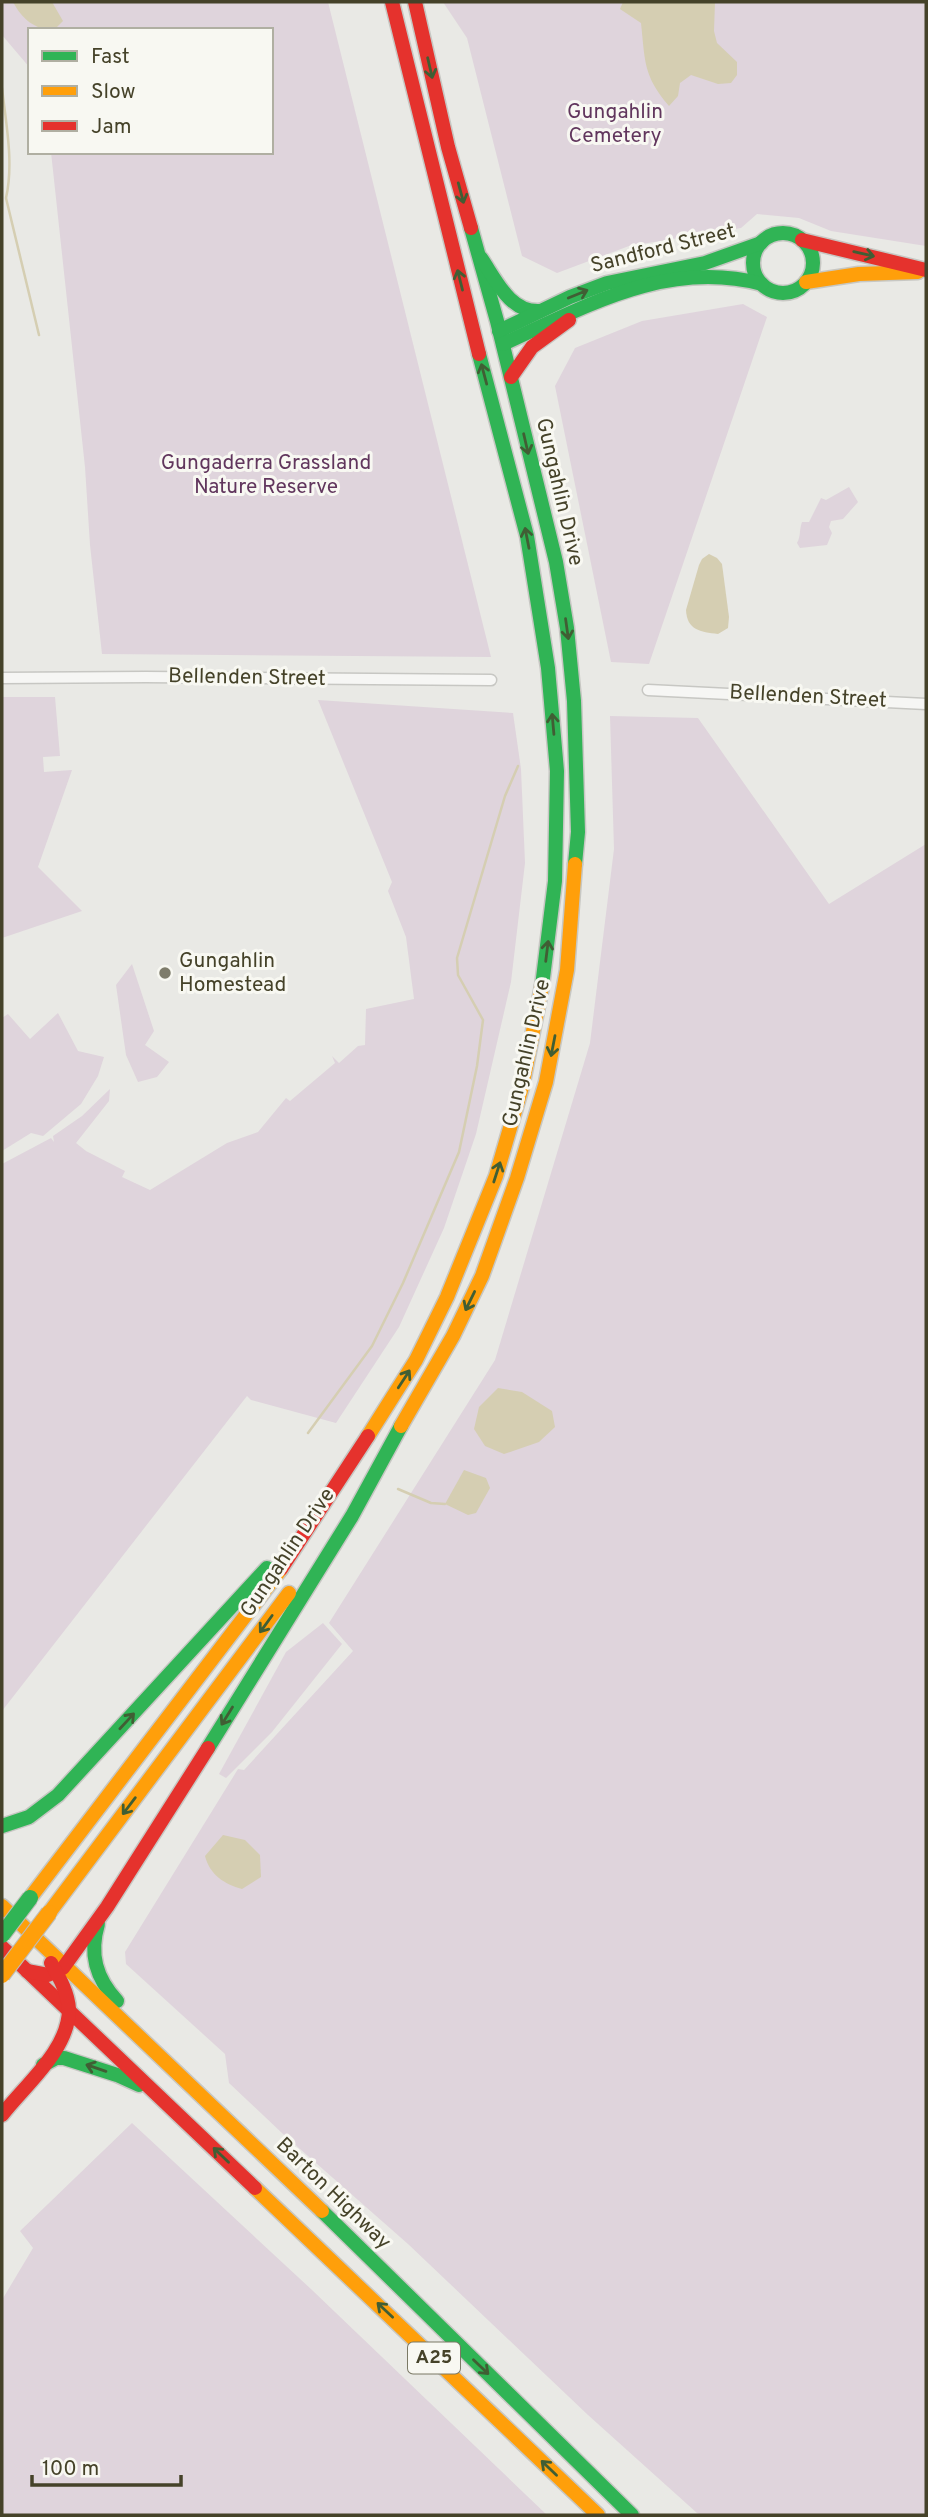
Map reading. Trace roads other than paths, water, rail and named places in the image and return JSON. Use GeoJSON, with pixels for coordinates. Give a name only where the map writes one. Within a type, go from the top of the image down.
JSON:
{"type":"FeatureCollection","features":[{"type":"Feature","properties":{"kind":"main road","name":"Gungahlin Drive"},"geometry":{"type":"LineString","coordinates":[[2,1935],[276,1576],[416,1360],[474,1236],[496,1175],[522,1087],[542,989],[555,881],[557,771],[548,668],[527,536],[477,347],[392,2]]}},
{"type":"Feature","properties":{"kind":"main road","name":"Gungahlin Drive"},"geometry":{"type":"LineString","coordinates":[[2,1975],[284,1600],[401,1426],[453,1336],[482,1276],[546,1082],[568,970],[578,832],[574,701],[567,628],[556,562],[501,338],[448,147],[415,2]]}},
{"type":"Feature","properties":{"kind":"main road"},"geometry":{"type":"LineString","coordinates":[[802,240],[811,252],[813,260],[806,282],[799,288],[782,293],[774,292],[762,284],[757,278],[754,256],[761,243],[782,233],[926,271]]}},
{"type":"Feature","properties":{"kind":"main road","name":"Sandford Street"},"geometry":{"type":"LineString","coordinates":[[501,338],[540,311],[607,283],[714,261],[761,243]]}},
{"type":"Feature","properties":{"kind":"main road"},"geometry":{"type":"LineString","coordinates":[[477,251],[517,306],[527,312],[540,311]]}},
{"type":"Feature","properties":{"kind":"main road"},"geometry":{"type":"LineString","coordinates":[[806,282],[859,274],[926,271]]}},
{"type":"Feature","properties":{"kind":"main road","name":"Sandford Street"},"geometry":{"type":"LineString","coordinates":[[501,338],[613,295],[680,278],[719,276],[762,284]]}},
{"type":"Feature","properties":{"kind":"main road"},"geometry":{"type":"LineString","coordinates":[[510,377],[523,358],[542,339],[613,295]]}},
{"type":"Feature","properties":{"kind":"main road"},"geometry":{"type":"LineString","coordinates":[[477,347],[501,338]]}},
{"type":"Feature","properties":{"kind":"main road"},"geometry":{"type":"LineString","coordinates":[[27,1970],[40,1975],[61,1969],[107,1907],[352,1516],[401,1426]]}},
{"type":"Feature","properties":{"kind":"main road"},"geometry":{"type":"LineString","coordinates":[[2,1826],[29,1817],[58,1795],[242,1597],[345,1471]]}},
{"type":"Feature","properties":{"kind":"main road"},"geometry":{"type":"LineString","coordinates":[[2,1906],[61,1969],[68,2009],[67,2027],[62,2040],[2,2115]]}},
{"type":"Feature","properties":{"kind":"main road"},"geometry":{"type":"LineString","coordinates":[[107,1907],[96,1930],[93,1946],[96,1969],[105,1988],[345,2234]]}},
{"type":"Feature","properties":{"kind":"main road","name":"A25"},"geometry":{"type":"LineString","coordinates":[[2,1947],[598,2515]]}},
{"type":"Feature","properties":{"kind":"main road","name":"Barton Highway"},"geometry":{"type":"LineString","coordinates":[[61,1969],[345,2234],[632,2515]]}},
{"type":"Feature","properties":{"kind":"main road"},"geometry":{"type":"LineString","coordinates":[[36,2071],[53,2059],[64,2057],[124,2078],[156,2094]]}},
{"type":"Feature","properties":{"kind":"street","name":"Bellenden Street"},"geometry":{"type":"LineString","coordinates":[[2,678],[491,680]]}},
{"type":"Feature","properties":{"kind":"street","name":"Bellenden Street"},"geometry":{"type":"LineString","coordinates":[[648,690],[926,704]]}},
{"type":"Feature","properties":{"kind":"waterway"},"geometry":{"type":"LineString","coordinates":[[2,88],[9,157],[6,198],[39,335]]}},
{"type":"Feature","properties":{"kind":"waterway"},"geometry":{"type":"LineString","coordinates":[[308,1433],[372,1346],[403,1283],[459,1152],[477,1066],[483,1020],[458,975],[457,958],[505,796],[518,766]]}},
{"type":"Feature","properties":{"kind":"waterway"},"geometry":{"type":"LineString","coordinates":[[398,1489],[431,1503],[445,1504]]}},
{"type":"Feature","properties":{"kind":"place","name":"Gungahlin Homestead"},"geometry":{"type":"Point","coordinates":[165,973]}},
{"type":"Feature","properties":{"kind":"park label","name":"Gungahlin Cemetery"},"geometry":{"type":"Point","coordinates":[615,124]}},
{"type":"Feature","properties":{"kind":"park label","name":"Gungaderra Grassland Nature Reserve"},"geometry":{"type":"Point","coordinates":[266,475]}}]}
